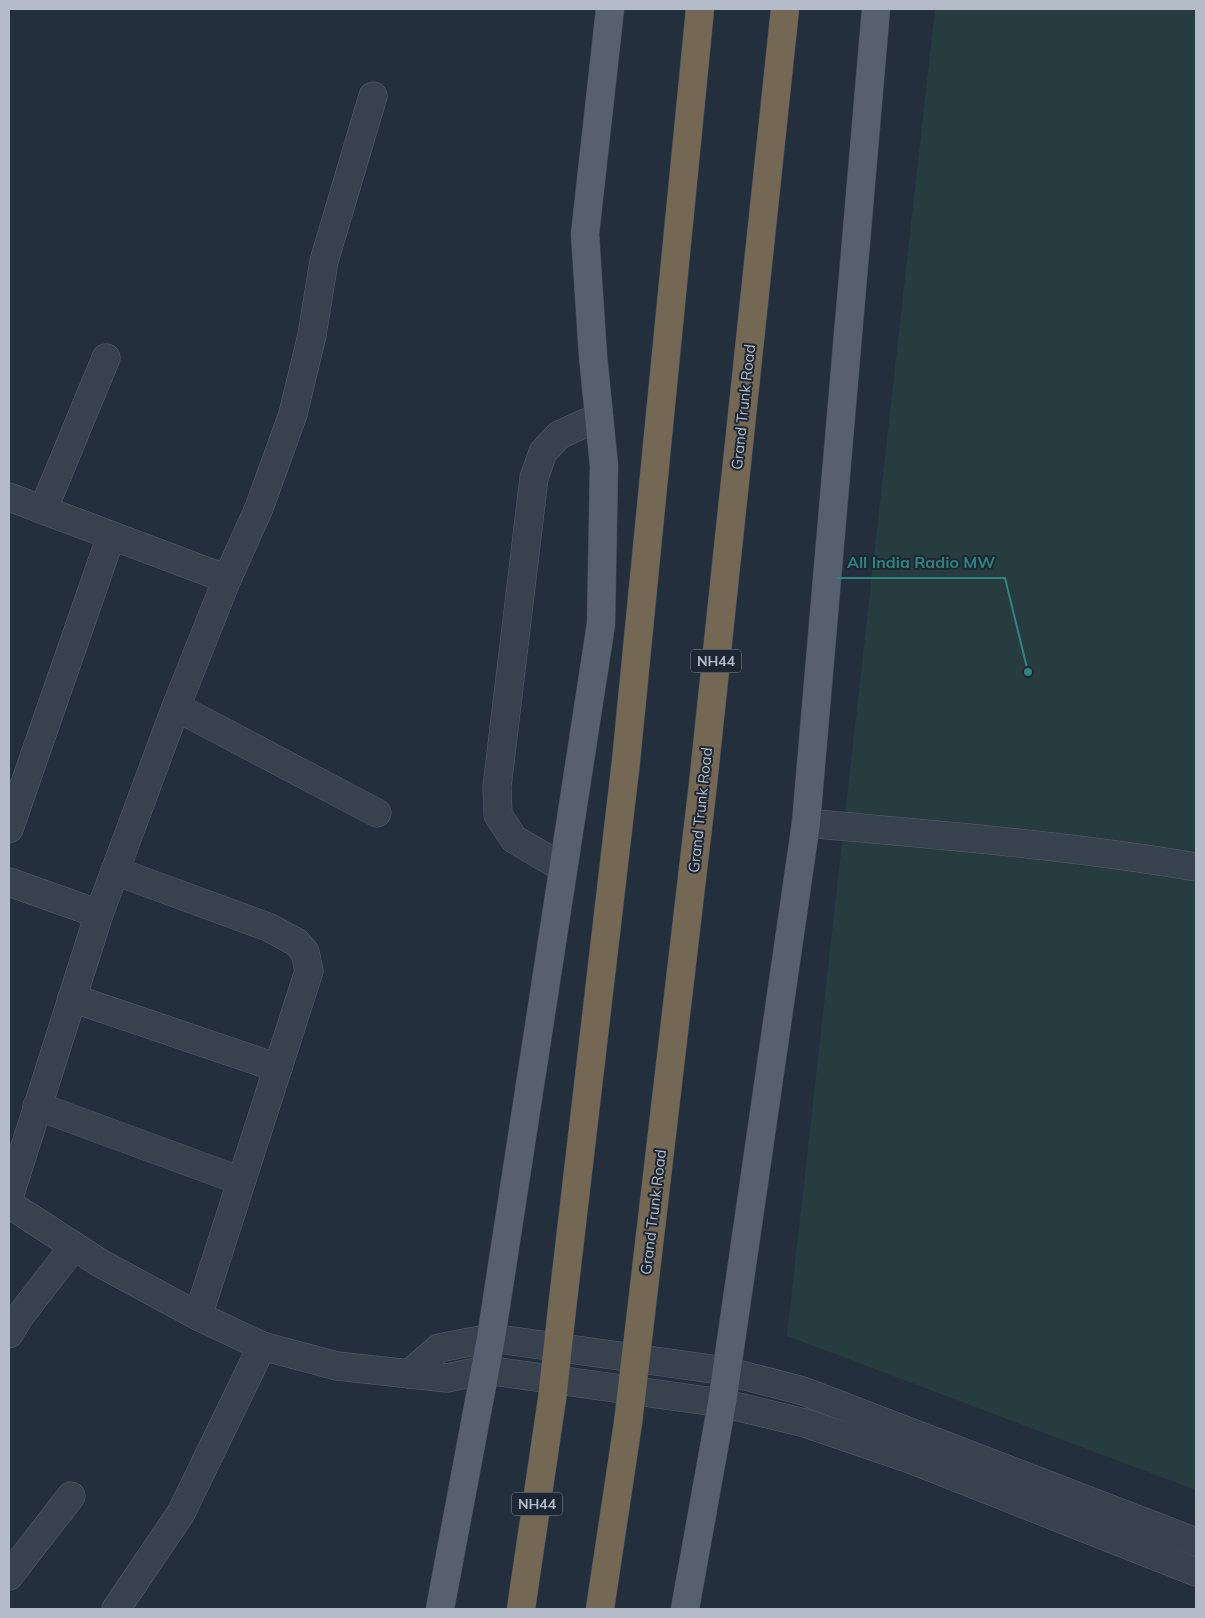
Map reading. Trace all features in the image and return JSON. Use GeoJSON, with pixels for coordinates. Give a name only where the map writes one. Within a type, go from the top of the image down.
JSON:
{"type":"FeatureCollection","features":[{"type":"Feature","properties":{"kind":"highway","name":"NH44"},"geometry":{"type":"LineString","coordinates":[[521,1609],[552,1400],[626,761],[700,9]]}},
{"type":"Feature","properties":{"kind":"highway","name":"Grand Trunk Road"},"geometry":{"type":"LineString","coordinates":[[600,1609],[628,1423],[703,784],[785,9]]}},
{"type":"Feature","properties":{"kind":"main road"},"geometry":{"type":"LineString","coordinates":[[440,1609],[491,1338],[601,624],[604,466],[585,234],[610,9]]}},
{"type":"Feature","properties":{"kind":"main road"},"geometry":{"type":"LineString","coordinates":[[685,1609],[722,1403],[806,823],[876,9]]}},
{"type":"Feature","properties":{"kind":"street"},"geometry":{"type":"LineString","coordinates":[[9,1197],[99,914],[176,707],[227,579],[259,508],[293,414],[312,335],[324,261],[373,96]]}},
{"type":"Feature","properties":{"kind":"street"},"geometry":{"type":"LineString","coordinates":[[43,510],[106,358]]}},
{"type":"Feature","properties":{"kind":"street"},"geometry":{"type":"LineString","coordinates":[[564,868],[514,839],[498,815],[497,787],[534,478],[543,452],[559,435],[599,417]]}},
{"type":"Feature","properties":{"kind":"street"},"geometry":{"type":"LineString","coordinates":[[9,497],[227,579]]}},
{"type":"Feature","properties":{"kind":"street"},"geometry":{"type":"LineString","coordinates":[[9,829],[111,536]]}},
{"type":"Feature","properties":{"kind":"street"},"geometry":{"type":"LineString","coordinates":[[176,707],[376,813]]}},
{"type":"Feature","properties":{"kind":"street"},"geometry":{"type":"LineString","coordinates":[[806,823],[997,840],[1135,857],[1196,867]]}},
{"type":"Feature","properties":{"kind":"street"},"geometry":{"type":"LineString","coordinates":[[115,871],[268,927],[296,942],[305,952],[309,971],[198,1316]]}},
{"type":"Feature","properties":{"kind":"street"},"geometry":{"type":"LineString","coordinates":[[9,882],[99,914]]}},
{"type":"Feature","properties":{"kind":"street"},"geometry":{"type":"LineString","coordinates":[[72,998],[278,1068]]}},
{"type":"Feature","properties":{"kind":"street"},"geometry":{"type":"LineString","coordinates":[[37,1106],[242,1181]]}},
{"type":"Feature","properties":{"kind":"street"},"geometry":{"type":"LineString","coordinates":[[9,1204],[100,1263],[198,1316],[262,1346],[337,1366],[446,1378],[485,1370],[722,1403],[805,1423],[910,1459],[1196,1572]]}},
{"type":"Feature","properties":{"kind":"street"},"geometry":{"type":"LineString","coordinates":[[9,1334],[74,1246]]}},
{"type":"Feature","properties":{"kind":"street"},"geometry":{"type":"LineString","coordinates":[[409,1374],[439,1348],[491,1338],[726,1371],[803,1391],[1196,1542]]}},
{"type":"Feature","properties":{"kind":"street"},"geometry":{"type":"LineString","coordinates":[[116,1609],[181,1513],[262,1346]]}},
{"type":"Feature","properties":{"kind":"street"},"geometry":{"type":"LineString","coordinates":[[9,1576],[72,1496]]}},
{"type":"Feature","properties":{"kind":"green space"},"geometry":{"type":"Polygon","coordinates":[[[935,9],[1196,9],[1196,1490],[787,1336],[935,9]]]}},
{"type":"Feature","properties":{"kind":"place","name":"All India Radio MW"},"geometry":{"type":"Point","coordinates":[1028,672]}}]}
